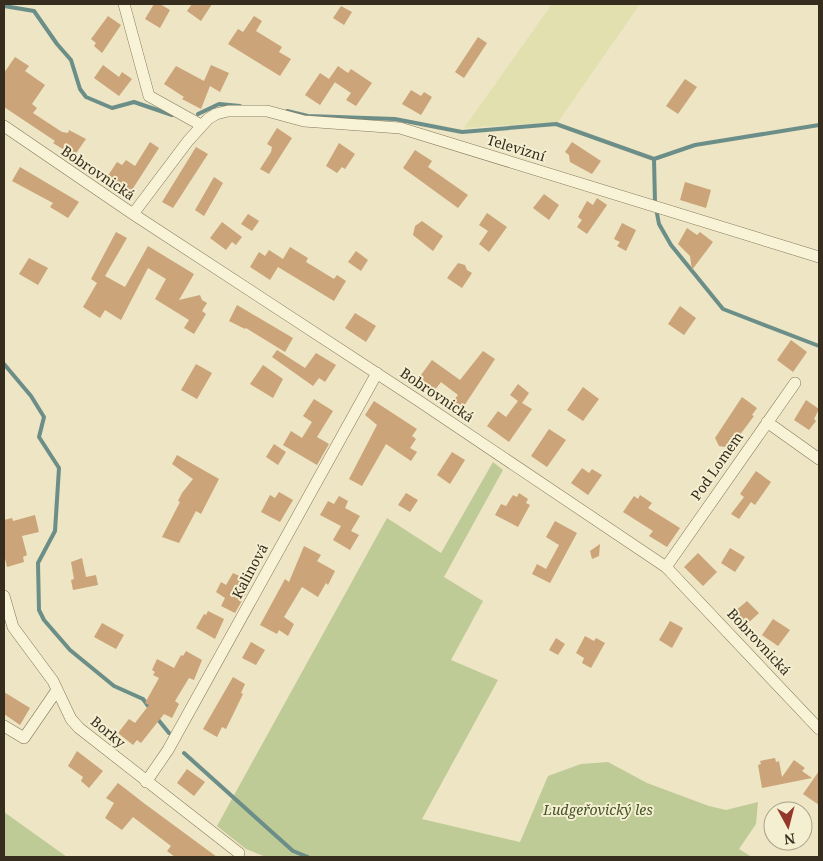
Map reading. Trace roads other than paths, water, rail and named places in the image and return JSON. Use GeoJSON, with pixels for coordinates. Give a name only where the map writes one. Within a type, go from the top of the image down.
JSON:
{"type":"FeatureCollection","features":[{"type":"Feature","properties":{"kind":"street"},"geometry":{"type":"LineString","coordinates":[[124,4],[149,96],[201,125]]}},
{"type":"Feature","properties":{"kind":"street","name":"Televizní"},"geometry":{"type":"LineString","coordinates":[[133,214],[201,125],[216,114],[248,111],[267,112],[304,121],[400,128],[819,257]]}},
{"type":"Feature","properties":{"kind":"street","name":"Bobrovnická"},"geometry":{"type":"LineString","coordinates":[[4,126],[133,214],[377,373],[666,567],[819,729]]}},
{"type":"Feature","properties":{"kind":"street","name":"Kalinová"},"geometry":{"type":"LineString","coordinates":[[146,782],[168,750],[377,373]]}},
{"type":"Feature","properties":{"kind":"street","name":"Pod Lomem"},"geometry":{"type":"LineString","coordinates":[[666,567],[795,383]]}},
{"type":"Feature","properties":{"kind":"street"},"geometry":{"type":"LineString","coordinates":[[767,422],[819,459]]}},
{"type":"Feature","properties":{"kind":"street","name":"Borky"},"geometry":{"type":"LineString","coordinates":[[4,596],[13,627],[57,690],[78,728],[239,853]]}},
{"type":"Feature","properties":{"kind":"street"},"geometry":{"type":"LineString","coordinates":[[4,726],[24,738],[57,690]]}},
{"type":"Feature","properties":{"kind":"waterway"},"geometry":{"type":"LineString","coordinates":[[4,6],[34,11],[57,44],[71,60],[80,89],[86,97],[112,108],[134,102],[172,115]]}},
{"type":"Feature","properties":{"kind":"waterway"},"geometry":{"type":"LineString","coordinates":[[198,114],[219,104],[240,106]]}},
{"type":"Feature","properties":{"kind":"waterway"},"geometry":{"type":"LineString","coordinates":[[287,111],[308,116],[395,119],[462,132],[556,124],[654,159],[655,203],[659,224],[671,245],[723,309],[819,346]]}},
{"type":"Feature","properties":{"kind":"waterway"},"geometry":{"type":"LineString","coordinates":[[654,159],[695,145],[819,125]]}},
{"type":"Feature","properties":{"kind":"waterway"},"geometry":{"type":"LineString","coordinates":[[4,364],[31,396],[44,417],[39,437],[59,468],[55,531],[38,563],[39,610],[44,620],[70,650],[114,686],[143,699],[151,710]]}},
{"type":"Feature","properties":{"kind":"waterway"},"geometry":{"type":"LineString","coordinates":[[156,717],[169,733]]}},
{"type":"Feature","properties":{"kind":"waterway"},"geometry":{"type":"LineString","coordinates":[[184,753],[293,851],[308,857]]}},
{"type":"Feature","properties":{"kind":"park label","name":"Ludgeřovický les"},"geometry":{"type":"Point","coordinates":[598,810]}}]}
